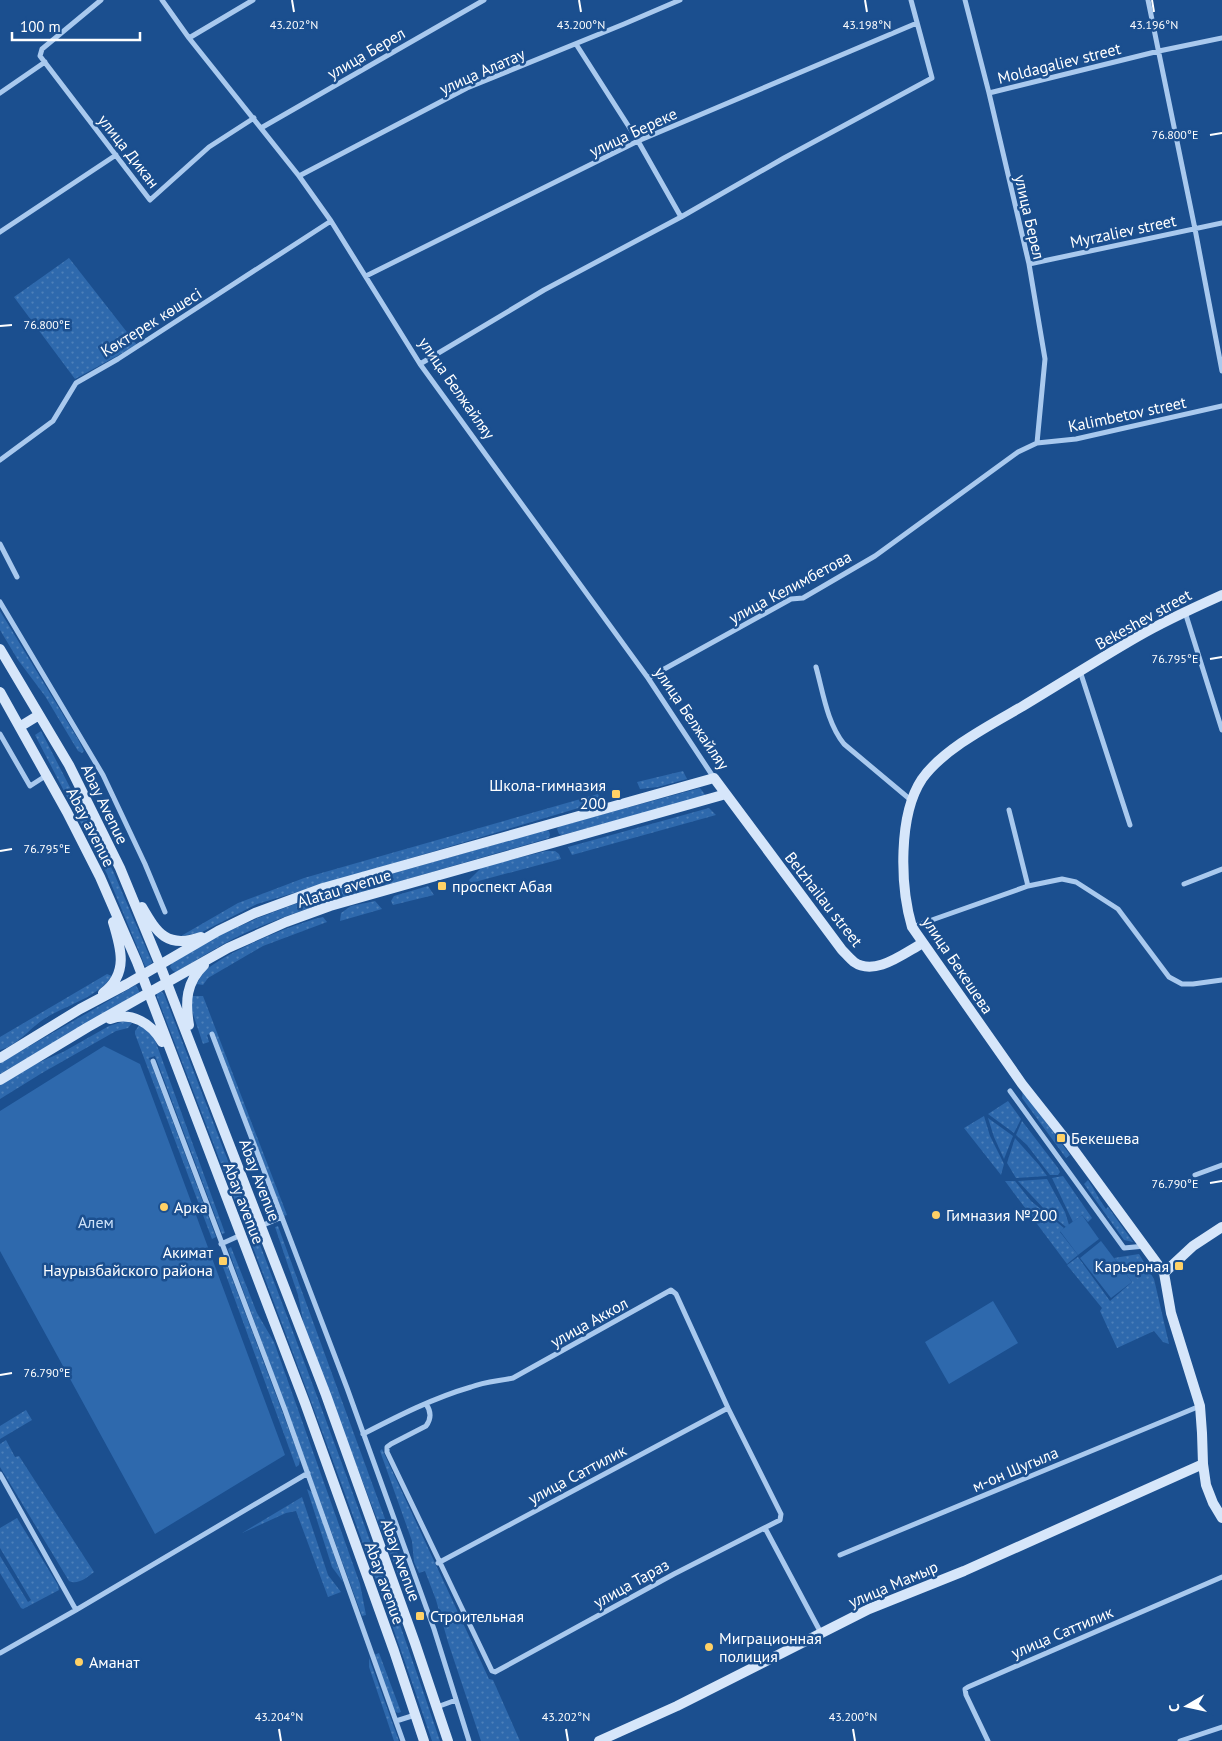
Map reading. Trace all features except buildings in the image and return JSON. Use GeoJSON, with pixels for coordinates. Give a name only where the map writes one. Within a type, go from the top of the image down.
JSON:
{"type":"FeatureCollection","features":[{"type":"Feature","properties":{"kind":"main road","name":"Bekeshev street"},"geometry":{"type":"LineString","coordinates":[[1080,671],[1138,636],[1222,595]]}},
{"type":"Feature","properties":{"kind":"main road","name":"Abay Avenue"},"geometry":{"type":"LineString","coordinates":[[0,649],[69,764],[120,868],[167,982],[326,1395],[448,1741]]}},
{"type":"Feature","properties":{"kind":"main road","name":"улица Бекешева"},"geometry":{"type":"LineString","coordinates":[[1080,671],[969,738],[939,760],[922,779],[912,801],[903,852],[906,906],[912,927],[922,943],[1022,1084],[1071,1146],[1164,1273]]}},
{"type":"Feature","properties":{"kind":"main road","name":"Abay avenue"},"geometry":{"type":"LineString","coordinates":[[0,692],[47,775],[100,877],[142,976],[305,1403],[424,1741]]}},
{"type":"Feature","properties":{"kind":"main road"},"geometry":{"type":"LineString","coordinates":[[20,726],[40,715]]}},
{"type":"Feature","properties":{"kind":"main road","name":"улица Белжайляу"},"geometry":{"type":"LineString","coordinates":[[714,778],[726,794]]}},
{"type":"Feature","properties":{"kind":"main road","name":"Alatau avenue"},"geometry":{"type":"LineString","coordinates":[[0,1058],[80,1009],[142,976],[218,931],[255,913],[323,888],[714,778]]}},
{"type":"Feature","properties":{"kind":"main road","name":"Alatau avenue"},"geometry":{"type":"LineString","coordinates":[[0,1080],[88,1027],[228,948],[286,922],[330,906],[726,794]]}},
{"type":"Feature","properties":{"kind":"main road","name":"Belzhailau street"},"geometry":{"type":"LineString","coordinates":[[726,794],[842,950],[855,963],[871,967],[883,964],[922,943]]}},
{"type":"Feature","properties":{"kind":"main road"},"geometry":{"type":"LineString","coordinates":[[550,824],[558,841]]}},
{"type":"Feature","properties":{"kind":"main road"},"geometry":{"type":"LineString","coordinates":[[120,868],[155,929],[164,936],[172,940],[193,940],[218,931]]}},
{"type":"Feature","properties":{"kind":"main road"},"geometry":{"type":"LineString","coordinates":[[375,874],[383,891]]}},
{"type":"Feature","properties":{"kind":"main road"},"geometry":{"type":"LineString","coordinates":[[80,1009],[108,989],[119,971],[122,957],[120,942],[100,877]]}},
{"type":"Feature","properties":{"kind":"main road"},"geometry":{"type":"LineString","coordinates":[[194,1051],[186,999],[190,985],[195,974],[202,966],[228,948]]}},
{"type":"Feature","properties":{"kind":"main road"},"geometry":{"type":"LineString","coordinates":[[88,1027],[116,1017],[125,1016],[139,1019],[158,1034],[173,1059]]}},
{"type":"Feature","properties":{"kind":"main road"},"geometry":{"type":"LineString","coordinates":[[1222,1227],[1194,1246],[1164,1273],[1171,1313],[1200,1406],[1206,1485],[1213,1503],[1222,1518]]}},
{"type":"Feature","properties":{"kind":"main road","name":"улица Мамыр"},"geometry":{"type":"LineString","coordinates":[[599,1741],[677,1706],[869,1609],[997,1556],[1203,1464]]}},
{"type":"Feature","properties":{"kind":"street"},"geometry":{"type":"LineString","coordinates":[[0,93],[45,62],[40,56],[42,49],[101,0]]}},
{"type":"Feature","properties":{"kind":"street","name":"улица Белжайляу"},"geometry":{"type":"LineString","coordinates":[[162,0],[189,38],[299,176],[331,221],[420,364],[648,678],[714,778]]}},
{"type":"Feature","properties":{"kind":"street"},"geometry":{"type":"LineString","coordinates":[[189,38],[253,0]]}},
{"type":"Feature","properties":{"kind":"street","name":"улица Берел"},"geometry":{"type":"LineString","coordinates":[[261,128],[484,0]]}},
{"type":"Feature","properties":{"kind":"street","name":"улица Алатау"},"geometry":{"type":"LineString","coordinates":[[299,176],[467,88],[680,0]]}},
{"type":"Feature","properties":{"kind":"street"},"geometry":{"type":"LineString","coordinates":[[420,364],[544,290],[932,78],[911,0]]}},
{"type":"Feature","properties":{"kind":"street","name":"улица Берел"},"geometry":{"type":"LineString","coordinates":[[965,0],[1029,264],[1046,359],[1037,443]]}},
{"type":"Feature","properties":{"kind":"street"},"geometry":{"type":"LineString","coordinates":[[1148,0],[1222,371]]}},
{"type":"Feature","properties":{"kind":"street","name":"улица Береке"},"geometry":{"type":"LineString","coordinates":[[366,276],[638,142],[917,23]]}},
{"type":"Feature","properties":{"kind":"street","name":"Moldagaliev street"},"geometry":{"type":"LineString","coordinates":[[989,93],[1159,51],[1222,38]]}},
{"type":"Feature","properties":{"kind":"street"},"geometry":{"type":"LineString","coordinates":[[576,44],[638,142],[680,217]]}},
{"type":"Feature","properties":{"kind":"street","name":"улица Дикан"},"geometry":{"type":"LineString","coordinates":[[45,62],[150,200],[209,147],[254,118]]}},
{"type":"Feature","properties":{"kind":"street"},"geometry":{"type":"LineString","coordinates":[[0,232],[116,155]]}},
{"type":"Feature","properties":{"kind":"street","name":"Көктерек көшесі"},"geometry":{"type":"LineString","coordinates":[[0,460],[53,420],[76,383],[118,359],[331,221]]}},
{"type":"Feature","properties":{"kind":"street","name":"Myrzaliev street"},"geometry":{"type":"LineString","coordinates":[[1029,264],[1222,223]]}},
{"type":"Feature","properties":{"kind":"street","name":"Kalimbetov street"},"geometry":{"type":"LineString","coordinates":[[1037,443],[1076,439],[1222,406]]}},
{"type":"Feature","properties":{"kind":"street","name":"улица Келимбетова"},"geometry":{"type":"LineString","coordinates":[[648,678],[791,599],[803,598],[875,556],[1018,452],[1037,443]]}},
{"type":"Feature","properties":{"kind":"street"},"geometry":{"type":"LineString","coordinates":[[0,544],[17,577]]}},
{"type":"Feature","properties":{"kind":"street"},"geometry":{"type":"LineString","coordinates":[[0,602],[103,775],[145,864],[165,912]]}},
{"type":"Feature","properties":{"kind":"street"},"geometry":{"type":"LineString","coordinates":[[1185,612],[1222,730]]}},
{"type":"Feature","properties":{"kind":"street"},"geometry":{"type":"LineString","coordinates":[[816,667],[832,724],[837,735],[844,744],[912,801]]}},
{"type":"Feature","properties":{"kind":"street"},"geometry":{"type":"LineString","coordinates":[[1080,671],[1130,825]]}},
{"type":"Feature","properties":{"kind":"street"},"geometry":{"type":"LineString","coordinates":[[0,734],[30,786],[47,775]]}},
{"type":"Feature","properties":{"kind":"street"},"geometry":{"type":"LineString","coordinates":[[1009,810],[1028,886]]}},
{"type":"Feature","properties":{"kind":"street"},"geometry":{"type":"LineString","coordinates":[[1184,884],[1222,869]]}},
{"type":"Feature","properties":{"kind":"street"},"geometry":{"type":"LineString","coordinates":[[912,927],[1028,886],[1062,879],[1076,882],[1118,909],[1169,977],[1182,984],[1222,980]]}},
{"type":"Feature","properties":{"kind":"street"},"geometry":{"type":"LineString","coordinates":[[212,1034],[363,1434],[434,1630],[469,1741]]}},
{"type":"Feature","properties":{"kind":"street"},"geometry":{"type":"LineString","coordinates":[[152,1061],[308,1473],[402,1741]]}},
{"type":"Feature","properties":{"kind":"street"},"geometry":{"type":"LineString","coordinates":[[1010,1091],[1124,1248],[1146,1246]]}},
{"type":"Feature","properties":{"kind":"street"},"geometry":{"type":"LineString","coordinates":[[1195,1175],[1222,1166]]}},
{"type":"Feature","properties":{"kind":"street"},"geometry":{"type":"LineString","coordinates":[[262,1226],[282,1217]]}},
{"type":"Feature","properties":{"kind":"street"},"geometry":{"type":"LineString","coordinates":[[221,1244],[240,1235]]}},
{"type":"Feature","properties":{"kind":"street","name":"улица Аккол"},"geometry":{"type":"LineString","coordinates":[[363,1434],[426,1404],[476,1385],[513,1378],[670,1290],[676,1294],[728,1408]]}},
{"type":"Feature","properties":{"kind":"street"},"geometry":{"type":"LineString","coordinates":[[426,1404],[430,1410],[430,1418],[426,1426],[387,1447],[387,1452],[438,1563]]}},
{"type":"Feature","properties":{"kind":"street","name":"м-он Шугыла"},"geometry":{"type":"LineString","coordinates":[[840,1555],[1200,1406]]}},
{"type":"Feature","properties":{"kind":"street","name":"улица Тараз"},"geometry":{"type":"LineString","coordinates":[[438,1563],[490,1669],[495,1672],[674,1574],[780,1520],[781,1514],[728,1408]]}},
{"type":"Feature","properties":{"kind":"street","name":"улица Саттилик"},"geometry":{"type":"LineString","coordinates":[[438,1563],[728,1408]]}},
{"type":"Feature","properties":{"kind":"street"},"geometry":{"type":"LineString","coordinates":[[0,1653],[308,1473]]}},
{"type":"Feature","properties":{"kind":"street"},"geometry":{"type":"LineString","coordinates":[[0,1474],[76,1610]]}},
{"type":"Feature","properties":{"kind":"street"},"geometry":{"type":"LineString","coordinates":[[765,1528],[821,1633]]}},
{"type":"Feature","properties":{"kind":"street","name":"улица Саттилик"},"geometry":{"type":"LineString","coordinates":[[988,1741],[966,1695],[965,1689],[968,1686],[1222,1577]]}},
{"type":"Feature","properties":{"kind":"street"},"geometry":{"type":"LineString","coordinates":[[437,1707],[456,1700]]}},
{"type":"Feature","properties":{"kind":"street"},"geometry":{"type":"LineString","coordinates":[[396,1721],[415,1715]]}},
{"type":"Feature","properties":{"kind":"street"},"geometry":{"type":"LineString","coordinates":[[1180,1741],[1222,1728]]}},
{"type":"Feature","properties":{"kind":"green space"},"geometry":{"type":"Polygon","coordinates":[[[69,258],[137,345],[75,379],[14,297],[69,258]]]}},
{"type":"Feature","properties":{"kind":"green space"},"geometry":{"type":"Polygon","coordinates":[[[0,611],[79,741],[84,751],[82,753],[78,751],[45,696],[18,660],[0,630],[0,611]]]}},
{"type":"Feature","properties":{"kind":"green space"},"geometry":{"type":"Polygon","coordinates":[[[41,731],[113,871],[152,962],[148,967],[145,966],[107,874],[35,735],[41,731]]]}},
{"type":"Feature","properties":{"kind":"green space"},"geometry":{"type":"Polygon","coordinates":[[[683,771],[687,779],[658,787],[640,789],[637,782],[683,771]]]}},
{"type":"Feature","properties":{"kind":"green space"},"geometry":{"type":"Polygon","coordinates":[[[700,788],[706,796],[562,835],[559,834],[557,829],[560,826],[700,788]]]}},
{"type":"Feature","properties":{"kind":"green space"},"geometry":{"type":"Polygon","coordinates":[[[598,794],[600,799],[592,804],[257,904],[200,933],[181,936],[238,903],[304,878],[598,794]]]}},
{"type":"Feature","properties":{"kind":"green space"},"geometry":{"type":"Polygon","coordinates":[[[709,808],[716,815],[572,855],[568,847],[709,808]]]}},
{"type":"Feature","properties":{"kind":"green space"},"geometry":{"type":"Polygon","coordinates":[[[546,830],[549,831],[549,838],[387,885],[383,884],[381,879],[384,876],[546,830]]]}},
{"type":"Feature","properties":{"kind":"green space"},"geometry":{"type":"Polygon","coordinates":[[[546,851],[555,851],[561,859],[471,883],[469,880],[482,867],[546,851]]]}},
{"type":"Feature","properties":{"kind":"green space"},"geometry":{"type":"Polygon","coordinates":[[[369,880],[374,885],[371,889],[306,909],[259,927],[226,943],[176,972],[170,967],[172,963],[220,935],[258,918],[324,893],[369,880]]]}},
{"type":"Feature","properties":{"kind":"green space"},"geometry":{"type":"Polygon","coordinates":[[[428,886],[434,895],[393,905],[391,901],[394,896],[428,886]]]}},
{"type":"Feature","properties":{"kind":"green space"},"geometry":{"type":"Polygon","coordinates":[[[375,901],[382,909],[340,921],[341,913],[351,906],[375,901]]]}},
{"type":"Feature","properties":{"kind":"green space"},"geometry":{"type":"Polygon","coordinates":[[[323,917],[327,922],[263,946],[208,978],[203,985],[197,984],[205,971],[228,955],[279,932],[323,917]]]}},
{"type":"Feature","properties":{"kind":"green space"},"geometry":{"type":"Polygon","coordinates":[[[107,974],[112,976],[106,984],[90,996],[44,1019],[18,1041],[0,1050],[0,1037],[107,974]]]}},
{"type":"Feature","properties":{"kind":"green space"},"geometry":{"type":"Polygon","coordinates":[[[136,985],[140,993],[0,1074],[0,1063],[136,985]]]}},
{"type":"Feature","properties":{"kind":"green space"},"geometry":{"type":"Polygon","coordinates":[[[161,991],[164,994],[306,1366],[440,1741],[432,1741],[333,1460],[157,997],[157,993],[161,991]]]}},
{"type":"Feature","properties":{"kind":"green space"},"geometry":{"type":"Polygon","coordinates":[[[192,996],[203,996],[287,1215],[284,1216],[214,1032],[207,1035],[209,1042],[203,1044],[191,1008],[192,996]]]}},
{"type":"Feature","properties":{"kind":"green space"},"geometry":{"type":"Polygon","coordinates":[[[124,1021],[132,1023],[128,1028],[116,1031],[0,1099],[0,1085],[35,1064],[63,1052],[109,1026],[124,1021]]]}},
{"type":"Feature","properties":{"kind":"green space"},"geometry":{"type":"Polygon","coordinates":[[[140,1024],[154,1037],[225,1233],[222,1234],[155,1056],[149,1058],[216,1237],[212,1239],[135,1034],[140,1024]]]}},
{"type":"Feature","properties":{"kind":"green space","name":"Алем"},"geometry":{"type":"Polygon","coordinates":[[[104,1046],[140,1064],[285,1455],[155,1534],[0,1251],[0,1111],[104,1046]]]}},
{"type":"Feature","properties":{"kind":"green space"},"geometry":{"type":"Polygon","coordinates":[[[1023,1091],[1070,1155],[1066,1158],[1022,1098],[1023,1091]]]}},
{"type":"Feature","properties":{"kind":"green space"},"geometry":{"type":"Polygon","coordinates":[[[1008,1101],[1021,1119],[1014,1133],[988,1114],[1008,1101]]]}},
{"type":"Feature","properties":{"kind":"green space"},"geometry":{"type":"Polygon","coordinates":[[[984,1116],[990,1136],[1004,1164],[1001,1175],[964,1128],[984,1116]]]}},
{"type":"Feature","properties":{"kind":"green space"},"geometry":{"type":"Polygon","coordinates":[[[988,1118],[1013,1136],[1004,1159],[994,1137],[988,1118]]]}},
{"type":"Feature","properties":{"kind":"green space"},"geometry":{"type":"Polygon","coordinates":[[[1022,1121],[1058,1168],[1060,1172],[1058,1175],[1050,1175],[1027,1145],[1016,1135],[1022,1121]]]}},
{"type":"Feature","properties":{"kind":"green space"},"geometry":{"type":"Polygon","coordinates":[[[1015,1138],[1047,1176],[1016,1178],[1007,1163],[1015,1138]]]}},
{"type":"Feature","properties":{"kind":"green space"},"geometry":{"type":"Polygon","coordinates":[[[1063,1176],[1092,1218],[1088,1222],[1082,1215],[1073,1222],[1052,1178],[1063,1176]]]}},
{"type":"Feature","properties":{"kind":"green space"},"geometry":{"type":"Polygon","coordinates":[[[1047,1179],[1065,1212],[1069,1225],[1066,1227],[1045,1210],[1018,1181],[1047,1179]]]}},
{"type":"Feature","properties":{"kind":"green space"},"geometry":{"type":"Polygon","coordinates":[[[1088,1180],[1106,1209],[1108,1207],[1133,1242],[1124,1240],[1084,1184],[1088,1180]]]}},
{"type":"Feature","properties":{"kind":"green space"},"geometry":{"type":"Polygon","coordinates":[[[1005,1181],[1015,1181],[1031,1201],[1064,1228],[1060,1232],[1078,1255],[1067,1264],[1005,1181]]]}},
{"type":"Feature","properties":{"kind":"green space"},"geometry":{"type":"Polygon","coordinates":[[[1082,1215],[1099,1239],[1078,1255],[1060,1231],[1082,1215]]]}},
{"type":"Feature","properties":{"kind":"green space"},"geometry":{"type":"Polygon","coordinates":[[[278,1226],[414,1598],[408,1600],[305,1331],[298,1295],[275,1227],[278,1226]]]}},
{"type":"Feature","properties":{"kind":"green space"},"geometry":{"type":"Polygon","coordinates":[[[1101,1241],[1132,1282],[1111,1298],[1080,1258],[1101,1241]]]}},
{"type":"Feature","properties":{"kind":"green space"},"geometry":{"type":"Polygon","coordinates":[[[231,1247],[257,1313],[274,1342],[360,1584],[366,1615],[362,1616],[228,1249],[231,1247]]]}},
{"type":"Feature","properties":{"kind":"green space"},"geometry":{"type":"Polygon","coordinates":[[[1139,1254],[1154,1279],[1169,1344],[1163,1342],[1154,1331],[1117,1348],[1100,1311],[1102,1308],[1067,1265],[1078,1257],[1110,1301],[1132,1282],[1114,1258],[1139,1254]]]}},
{"type":"Feature","properties":{"kind":"green space"},"geometry":{"type":"Polygon","coordinates":[[[227,1265],[300,1459],[299,1465],[296,1467],[223,1267],[227,1265]]]}},
{"type":"Feature","properties":{"kind":"green space"},"geometry":{"type":"Polygon","coordinates":[[[993,1301],[1018,1343],[949,1384],[925,1342],[993,1301]]]}},
{"type":"Feature","properties":{"kind":"green space"},"geometry":{"type":"Polygon","coordinates":[[[26,1410],[32,1420],[0,1439],[0,1426],[26,1410]]]}},
{"type":"Feature","properties":{"kind":"green space"},"geometry":{"type":"Polygon","coordinates":[[[6,1440],[15,1457],[19,1456],[94,1572],[85,1579],[75,1582],[69,1581],[0,1467],[0,1444],[6,1440]]]}},
{"type":"Feature","properties":{"kind":"green space"},"geometry":{"type":"Polygon","coordinates":[[[382,1449],[489,1679],[493,1680],[520,1741],[481,1741],[436,1600],[425,1571],[419,1573],[414,1562],[412,1541],[380,1451],[382,1449]]]}},
{"type":"Feature","properties":{"kind":"green space"},"geometry":{"type":"Polygon","coordinates":[[[307,1489],[313,1493],[343,1582],[332,1567],[307,1489]]]}},
{"type":"Feature","properties":{"kind":"green space"},"geometry":{"type":"Polygon","coordinates":[[[302,1497],[328,1575],[341,1592],[328,1597],[296,1511],[286,1513],[242,1533],[302,1497]]]}},
{"type":"Feature","properties":{"kind":"green space"},"geometry":{"type":"Polygon","coordinates":[[[17,1518],[58,1585],[59,1590],[23,1609],[0,1573],[0,1556],[28,1602],[31,1600],[0,1548],[0,1528],[17,1518]]]}},
{"type":"Feature","properties":{"kind":"green space"},"geometry":{"type":"Polygon","coordinates":[[[379,1653],[401,1712],[394,1711],[374,1655],[379,1653]]]}},
{"type":"Feature","properties":{"kind":"green space"},"geometry":{"type":"Polygon","coordinates":[[[369,1658],[399,1741],[394,1741],[369,1667],[369,1658]]]}},
{"type":"Feature","properties":{"kind":"place","name":"Школа-гимназия 200"},"geometry":{"type":"Point","coordinates":[616,794]}},
{"type":"Feature","properties":{"kind":"place","name":"проспект Абая"},"geometry":{"type":"Point","coordinates":[442,886]}},
{"type":"Feature","properties":{"kind":"place","name":"Бекешева"},"geometry":{"type":"Point","coordinates":[1061,1138]}},
{"type":"Feature","properties":{"kind":"place","name":"Арка"},"geometry":{"type":"Point","coordinates":[164,1207]}},
{"type":"Feature","properties":{"kind":"place","name":"Гимназия №200"},"geometry":{"type":"Point","coordinates":[936,1215]}},
{"type":"Feature","properties":{"kind":"place","name":"Акимат Наурызбайского района"},"geometry":{"type":"Point","coordinates":[223,1261]}},
{"type":"Feature","properties":{"kind":"place","name":"Карьерная"},"geometry":{"type":"Point","coordinates":[1179,1266]}},
{"type":"Feature","properties":{"kind":"place","name":"Строительная"},"geometry":{"type":"Point","coordinates":[420,1616]}},
{"type":"Feature","properties":{"kind":"place","name":"Миграционная полиция"},"geometry":{"type":"Point","coordinates":[709,1647]}},
{"type":"Feature","properties":{"kind":"place","name":"Аманат"},"geometry":{"type":"Point","coordinates":[79,1662]}}]}
